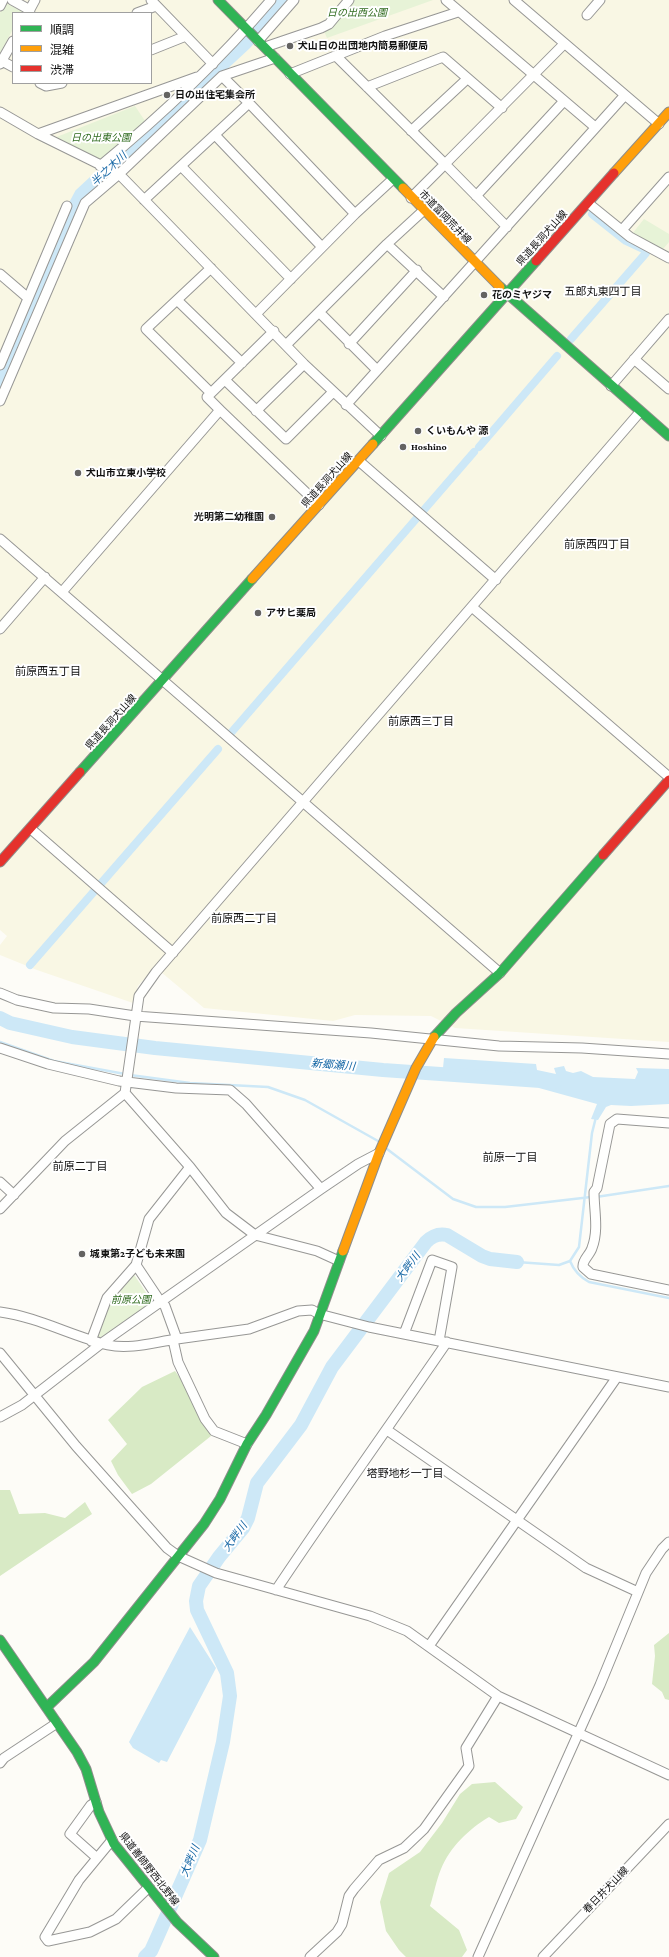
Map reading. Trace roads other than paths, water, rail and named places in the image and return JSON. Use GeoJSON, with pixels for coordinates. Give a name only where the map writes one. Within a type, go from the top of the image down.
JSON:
{"type":"FeatureCollection","features":[{"type":"Feature","properties":{"kind":"street"},"geometry":{"type":"LineString","coordinates":[[0,6],[3,0]]}},
{"type":"Feature","properties":{"kind":"street"},"geometry":{"type":"LineString","coordinates":[[12,0],[29,11],[35,0]]}},
{"type":"Feature","properties":{"kind":"street","name":"市道富岡荒井線"},"geometry":{"type":"LineString","coordinates":[[218,0],[506,295],[669,436]]}},
{"type":"Feature","properties":{"kind":"street"},"geometry":{"type":"LineString","coordinates":[[100,166],[149,126],[213,64],[271,0]]}},
{"type":"Feature","properties":{"kind":"street"},"geometry":{"type":"LineString","coordinates":[[259,42],[294,0]]}},
{"type":"Feature","properties":{"kind":"street"},"geometry":{"type":"LineString","coordinates":[[259,42],[321,28],[329,24],[349,0]]}},
{"type":"Feature","properties":{"kind":"street"},"geometry":{"type":"LineString","coordinates":[[446,0],[458,12],[595,128]]}},
{"type":"Feature","properties":{"kind":"street"},"geometry":{"type":"LineString","coordinates":[[514,0],[659,124]]}},
{"type":"Feature","properties":{"kind":"street"},"geometry":{"type":"LineString","coordinates":[[587,15],[600,0]]}},
{"type":"Feature","properties":{"kind":"street"},"geometry":{"type":"LineString","coordinates":[[139,12],[154,3],[213,64]]}},
{"type":"Feature","properties":{"kind":"street"},"geometry":{"type":"LineString","coordinates":[[290,74],[385,36],[458,12]]}},
{"type":"Feature","properties":{"kind":"street"},"geometry":{"type":"LineString","coordinates":[[152,50],[186,36]]}},
{"type":"Feature","properties":{"kind":"street"},"geometry":{"type":"LineString","coordinates":[[12,42],[1,62],[12,67]]}},
{"type":"Feature","properties":{"kind":"street"},"geometry":{"type":"LineString","coordinates":[[411,198],[534,76],[564,44]]}},
{"type":"Feature","properties":{"kind":"street"},"geometry":{"type":"LineString","coordinates":[[336,56],[507,227]]}},
{"type":"Feature","properties":{"kind":"street"},"geometry":{"type":"LineString","coordinates":[[367,87],[443,57],[502,108]]}},
{"type":"Feature","properties":{"kind":"street"},"geometry":{"type":"LineString","coordinates":[[0,401],[85,203],[222,76],[275,58]]}},
{"type":"Feature","properties":{"kind":"street"},"geometry":{"type":"LineString","coordinates":[[38,134],[200,76]]}},
{"type":"Feature","properties":{"kind":"street"},"geometry":{"type":"LineString","coordinates":[[222,76],[355,214]]}},
{"type":"Feature","properties":{"kind":"street"},"geometry":{"type":"LineString","coordinates":[[411,131],[467,79]]}},
{"type":"Feature","properties":{"kind":"street"},"geometry":{"type":"LineString","coordinates":[[42,84],[46,86],[57,84]]}},
{"type":"Feature","properties":{"kind":"street"},"geometry":{"type":"LineString","coordinates":[[346,405],[476,264],[507,227],[625,95]]}},
{"type":"Feature","properties":{"kind":"street"},"geometry":{"type":"LineString","coordinates":[[476,196],[564,101]]}},
{"type":"Feature","properties":{"kind":"street"},"geometry":{"type":"LineString","coordinates":[[144,200],[249,103]]}},
{"type":"Feature","properties":{"kind":"street"},"geometry":{"type":"LineString","coordinates":[[0,112],[38,134],[116,173],[304,364],[346,405],[381,436]]}},
{"type":"Feature","properties":{"kind":"street","name":"県道長洞犬山線"},"geometry":{"type":"LineString","coordinates":[[0,862],[669,112]]}},
{"type":"Feature","properties":{"kind":"street"},"geometry":{"type":"LineString","coordinates":[[215,135],[322,247]]}},
{"type":"Feature","properties":{"kind":"street"},"geometry":{"type":"LineString","coordinates":[[181,166],[291,279]]}},
{"type":"Feature","properties":{"kind":"street"},"geometry":{"type":"LineString","coordinates":[[622,230],[669,177]]}},
{"type":"Feature","properties":{"kind":"street"},"geometry":{"type":"LineString","coordinates":[[256,314],[355,214],[393,179]]}},
{"type":"Feature","properties":{"kind":"street"},"geometry":{"type":"LineString","coordinates":[[588,203],[630,237],[668,255]]}},
{"type":"Feature","properties":{"kind":"street"},"geometry":{"type":"LineString","coordinates":[[0,365],[67,206]]}},
{"type":"Feature","properties":{"kind":"street"},"geometry":{"type":"LineString","coordinates":[[286,345],[318,312],[424,210]]}},
{"type":"Feature","properties":{"kind":"street"},"geometry":{"type":"LineString","coordinates":[[388,244],[444,297]]}},
{"type":"Feature","properties":{"kind":"street"},"geometry":{"type":"LineString","coordinates":[[211,268],[146,329],[211,393]]}},
{"type":"Feature","properties":{"kind":"street"},"geometry":{"type":"LineString","coordinates":[[350,344],[417,270]]}},
{"type":"Feature","properties":{"kind":"street"},"geometry":{"type":"LineString","coordinates":[[0,274],[28,298]]}},
{"type":"Feature","properties":{"kind":"street"},"geometry":{"type":"LineString","coordinates":[[176,300],[242,363]]}},
{"type":"Feature","properties":{"kind":"street"},"geometry":{"type":"LineString","coordinates":[[318,312],[377,370]]}},
{"type":"Feature","properties":{"kind":"street"},"geometry":{"type":"LineString","coordinates":[[611,386],[669,319]]}},
{"type":"Feature","properties":{"kind":"street"},"geometry":{"type":"LineString","coordinates":[[274,332],[207,397],[319,506]]}},
{"type":"Feature","properties":{"kind":"street"},"geometry":{"type":"LineString","coordinates":[[634,359],[669,388]]}},
{"type":"Feature","properties":{"kind":"street"},"geometry":{"type":"LineString","coordinates":[[256,411],[304,364]]}},
{"type":"Feature","properties":{"kind":"street"},"geometry":{"type":"LineString","coordinates":[[225,380],[286,439],[333,392]]}},
{"type":"Feature","properties":{"kind":"street"},"geometry":{"type":"LineString","coordinates":[[62,592],[220,410]]}},
{"type":"Feature","properties":{"kind":"street"},"geometry":{"type":"LineString","coordinates":[[340,1261],[317,1251],[255,1235],[226,1213],[190,1167],[125,1093],[139,996],[144,987],[173,953],[640,412]]}},
{"type":"Feature","properties":{"kind":"street"},"geometry":{"type":"LineString","coordinates":[[359,461],[496,580]]}},
{"type":"Feature","properties":{"kind":"street"},"geometry":{"type":"LineString","coordinates":[[0,539],[46,577],[163,681],[500,973]]}},
{"type":"Feature","properties":{"kind":"street"},"geometry":{"type":"LineString","coordinates":[[0,629],[46,577]]}},
{"type":"Feature","properties":{"kind":"street"},"geometry":{"type":"LineString","coordinates":[[472,607],[669,777]]}},
{"type":"Feature","properties":{"kind":"street"},"geometry":{"type":"LineString","coordinates":[[47,1707],[94,1662],[204,1524],[220,1499],[247,1444],[266,1415],[314,1331],[379,1153],[432,1039],[456,1013],[500,973],[669,780]]}},
{"type":"Feature","properties":{"kind":"street"},"geometry":{"type":"LineString","coordinates":[[31,829],[173,953]]}},
{"type":"Feature","properties":{"kind":"street"},"geometry":{"type":"LineString","coordinates":[[0,993],[17,1000],[54,1008],[89,1009],[135,1016],[371,1033],[499,1046],[582,1048],[669,1054]]}},
{"type":"Feature","properties":{"kind":"street"},"geometry":{"type":"LineString","coordinates":[[0,1048],[62,1068],[126,1081],[176,1088],[230,1090],[246,1104],[321,1189]]}},
{"type":"Feature","properties":{"kind":"street"},"geometry":{"type":"LineString","coordinates":[[0,1210],[65,1141],[125,1093]]}},
{"type":"Feature","properties":{"kind":"street"},"geometry":{"type":"LineString","coordinates":[[669,1123],[617,1119],[610,1124],[597,1188],[594,1192],[596,1217],[592,1249],[582,1263],[582,1267],[591,1274],[669,1290]]}},
{"type":"Feature","properties":{"kind":"street"},"geometry":{"type":"LineString","coordinates":[[0,1417],[22,1405],[102,1343],[160,1301],[321,1189],[358,1164],[379,1153]]}},
{"type":"Feature","properties":{"kind":"street"},"geometry":{"type":"LineString","coordinates":[[91,1341],[107,1298],[136,1265],[149,1219],[190,1167]]}},
{"type":"Feature","properties":{"kind":"street"},"geometry":{"type":"LineString","coordinates":[[0,1182],[14,1195]]}},
{"type":"Feature","properties":{"kind":"street"},"geometry":{"type":"LineString","coordinates":[[276,1590],[323,1519],[387,1430],[443,1342],[452,1267],[432,1260],[404,1334]]}},
{"type":"Feature","properties":{"kind":"street"},"geometry":{"type":"LineString","coordinates":[[136,1265],[165,1306],[175,1339],[178,1362],[210,1425],[214,1430],[247,1444]]}},
{"type":"Feature","properties":{"kind":"street"},"geometry":{"type":"LineString","coordinates":[[0,1312],[17,1314],[91,1341],[108,1345],[133,1346],[249,1329],[304,1310],[312,1310],[319,1314],[365,1326],[617,1377],[669,1386]]}},
{"type":"Feature","properties":{"kind":"street"},"geometry":{"type":"LineString","coordinates":[[0,1353],[130,1507],[167,1548],[178,1556],[216,1573],[370,1616],[407,1631],[498,1696],[669,1775]]}},
{"type":"Feature","properties":{"kind":"street"},"geometry":{"type":"LineString","coordinates":[[429,1646],[617,1377]]}},
{"type":"Feature","properties":{"kind":"street"},"geometry":{"type":"LineString","coordinates":[[387,1430],[516,1521],[586,1568],[638,1592]]}},
{"type":"Feature","properties":{"kind":"street"},"geometry":{"type":"LineString","coordinates":[[478,1957],[578,1733],[646,1573],[662,1549],[669,1542]]}},
{"type":"Feature","properties":{"kind":"street","name":"県道善師野西北野線"},"geometry":{"type":"LineString","coordinates":[[0,1640],[78,1752],[96,1802],[112,1840],[161,1904],[177,1922],[214,1957]]}},
{"type":"Feature","properties":{"kind":"street"},"geometry":{"type":"LineString","coordinates":[[310,1957],[338,1932],[342,1924],[349,1896],[379,1860],[404,1848],[424,1830],[433,1818],[469,1766],[466,1748],[498,1696]]}},
{"type":"Feature","properties":{"kind":"street"},"geometry":{"type":"LineString","coordinates":[[0,1763],[4,1758],[57,1723]]}},
{"type":"Feature","properties":{"kind":"street"},"geometry":{"type":"LineString","coordinates":[[96,1802],[91,1805],[70,1834],[97,1858]]}},
{"type":"Feature","properties":{"kind":"street","name":"春日井犬山線"},"geometry":{"type":"LineString","coordinates":[[543,1957],[669,1824]]}},
{"type":"Feature","properties":{"kind":"street"},"geometry":{"type":"LineString","coordinates":[[112,1840],[79,1880],[45,1937],[48,1941],[90,1932],[116,1919],[148,1888]]}},
{"type":"Feature","properties":{"kind":"water"},"geometry":{"type":"Polygon","coordinates":[[[444,1058],[536,1064],[537,1070],[556,1074],[554,1068],[564,1066],[566,1071],[573,1073],[581,1071],[593,1077],[635,1079],[638,1072],[636,1068],[669,1069],[669,1104],[631,1106],[611,1105],[606,1107],[598,1120],[591,1119],[597,1104],[539,1088],[534,1078],[506,1074],[486,1075],[443,1068],[444,1058]]]}},
{"type":"Feature","properties":{"kind":"water"},"geometry":{"type":"Polygon","coordinates":[[[190,1627],[216,1668],[167,1762],[161,1760],[159,1763],[133,1748],[129,1742],[190,1627]]]}},
{"type":"Feature","properties":{"kind":"waterway","name":"半之木川"},"geometry":{"type":"LineString","coordinates":[[0,383],[48,273],[74,208],[81,195],[245,43],[283,0]]}},
{"type":"Feature","properties":{"kind":"waterway"},"geometry":{"type":"LineString","coordinates":[[571,339],[646,253],[645,250],[626,241],[592,214]]}},
{"type":"Feature","properties":{"kind":"waterway"},"geometry":{"type":"LineString","coordinates":[[479,447],[557,356]]}},
{"type":"Feature","properties":{"kind":"waterway"},"geometry":{"type":"LineString","coordinates":[[230,734],[474,452]]}},
{"type":"Feature","properties":{"kind":"waterway"},"geometry":{"type":"LineString","coordinates":[[30,965],[218,749]]}},
{"type":"Feature","properties":{"kind":"waterway","name":"新郷瀬川"},"geometry":{"type":"LineString","coordinates":[[0,1018],[10,1023],[72,1037],[155,1048],[383,1070],[555,1082]]}},
{"type":"Feature","properties":{"kind":"waterway"},"geometry":{"type":"LineString","coordinates":[[0,1042],[54,1061],[125,1074]]}},
{"type":"Feature","properties":{"kind":"waterway"},"geometry":{"type":"LineString","coordinates":[[130,1075],[190,1083],[268,1087],[305,1100],[378,1141]]}},
{"type":"Feature","properties":{"kind":"waterway"},"geometry":{"type":"LineString","coordinates":[[517,1262],[559,1265],[570,1261],[579,1247],[592,1133],[596,1117]]}},
{"type":"Feature","properties":{"kind":"waterway"},"geometry":{"type":"LineString","coordinates":[[387,1149],[453,1199],[476,1207],[505,1207],[591,1197]]}},
{"type":"Feature","properties":{"kind":"waterway"},"geometry":{"type":"LineString","coordinates":[[596,1197],[669,1186]]}},
{"type":"Feature","properties":{"kind":"waterway","name":"大畔川"},"geometry":{"type":"LineString","coordinates":[[145,1957],[151,1951],[200,1840],[223,1742],[230,1696],[227,1673],[197,1610],[196,1601],[199,1586],[219,1557],[243,1528],[248,1518],[257,1483],[301,1425],[332,1367],[426,1242],[435,1236],[441,1234],[447,1235],[482,1256],[490,1259],[517,1262]]}},
{"type":"Feature","properties":{"kind":"waterway"},"geometry":{"type":"LineString","coordinates":[[570,1261],[573,1268],[589,1282],[669,1298]]}},
{"type":"Feature","properties":{"kind":"place","name":"犬山日の出団地内簡易郵便局"},"geometry":{"type":"Point","coordinates":[290,46]}},
{"type":"Feature","properties":{"kind":"place","name":"日の出住宅集会所"},"geometry":{"type":"Point","coordinates":[167,95]}},
{"type":"Feature","properties":{"kind":"place","name":"花のミヤジマ"},"geometry":{"type":"Point","coordinates":[484,295]}},
{"type":"Feature","properties":{"kind":"place","name":"くいもんや 源"},"geometry":{"type":"Point","coordinates":[418,431]}},
{"type":"Feature","properties":{"kind":"place","name":"Hoshino"},"geometry":{"type":"Point","coordinates":[403,447]}},
{"type":"Feature","properties":{"kind":"place","name":"犬山市立東小学校"},"geometry":{"type":"Point","coordinates":[78,473]}},
{"type":"Feature","properties":{"kind":"place","name":"光明第二幼稚園"},"geometry":{"type":"Point","coordinates":[272,517]}},
{"type":"Feature","properties":{"kind":"place","name":"アサヒ薬局"},"geometry":{"type":"Point","coordinates":[258,613]}},
{"type":"Feature","properties":{"kind":"place","name":"城東第2子ども未来園"},"geometry":{"type":"Point","coordinates":[82,1254]}},
{"type":"Feature","properties":{"kind":"district","name":"五郎丸東四丁目"},"geometry":{"type":"Point","coordinates":[603,292]}},
{"type":"Feature","properties":{"kind":"district","name":"前原西四丁目"},"geometry":{"type":"Point","coordinates":[597,545]}},
{"type":"Feature","properties":{"kind":"district","name":"前原西五丁目"},"geometry":{"type":"Point","coordinates":[48,672]}},
{"type":"Feature","properties":{"kind":"district","name":"前原西三丁目"},"geometry":{"type":"Point","coordinates":[421,722]}},
{"type":"Feature","properties":{"kind":"district","name":"前原西二丁目"},"geometry":{"type":"Point","coordinates":[244,919]}},
{"type":"Feature","properties":{"kind":"district","name":"前原一丁目"},"geometry":{"type":"Point","coordinates":[510,1158]}},
{"type":"Feature","properties":{"kind":"district","name":"前原二丁目"},"geometry":{"type":"Point","coordinates":[80,1167]}},
{"type":"Feature","properties":{"kind":"district","name":"塔野地杉一丁目"},"geometry":{"type":"Point","coordinates":[405,1474]}},
{"type":"Feature","properties":{"kind":"park label","name":"日の出西公園"},"geometry":{"type":"Point","coordinates":[357,13]}},
{"type":"Feature","properties":{"kind":"park label","name":"日の出東公園"},"geometry":{"type":"Point","coordinates":[101,138]}},
{"type":"Feature","properties":{"kind":"park label","name":"前原公園"},"geometry":{"type":"Point","coordinates":[131,1300]}}]}
